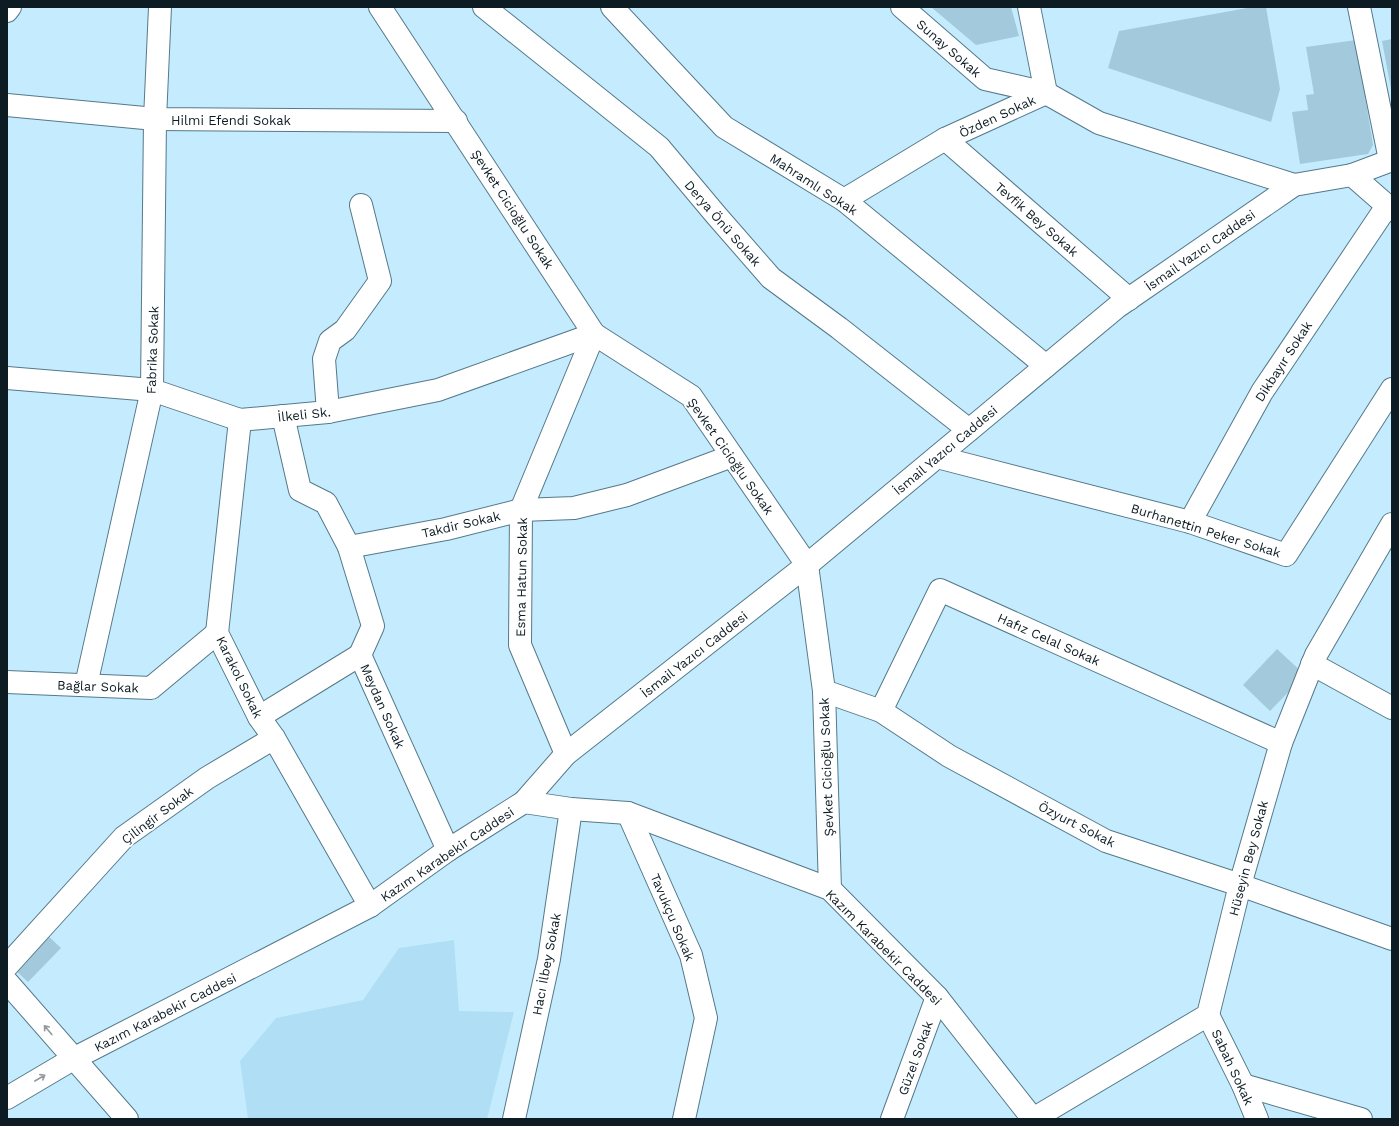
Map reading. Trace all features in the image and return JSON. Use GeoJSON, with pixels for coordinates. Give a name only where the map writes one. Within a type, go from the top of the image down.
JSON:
{"type":"FeatureCollection","features":[{"type":"Feature","properties":{"kind":"street"},"geometry":{"type":"LineString","coordinates":[[7,11],[10,7]]}},
{"type":"Feature","properties":{"kind":"street","name":"Fabrika Sokak"},"geometry":{"type":"LineString","coordinates":[[86,685],[152,390],[156,119],[160,7]]}},
{"type":"Feature","properties":{"kind":"street","name":"Şevket Cicioğlu Sokak"},"geometry":{"type":"LineString","coordinates":[[380,7],[594,334],[691,396],[807,565],[824,692],[830,889]]}},
{"type":"Feature","properties":{"kind":"street","name":"Derya Önü Sokak"},"geometry":{"type":"LineString","coordinates":[[484,7],[659,147],[771,278],[839,328],[969,430]]}},
{"type":"Feature","properties":{"kind":"street","name":"Mahramlı Sokak"},"geometry":{"type":"LineString","coordinates":[[612,7],[724,127],[844,200],[1046,366]]}},
{"type":"Feature","properties":{"kind":"street","name":"Sunay Sokak"},"geometry":{"type":"LineString","coordinates":[[902,7],[985,79],[1046,93]]}},
{"type":"Feature","properties":{"kind":"street"},"geometry":{"type":"LineString","coordinates":[[1029,7],[1046,93]]}},
{"type":"Feature","properties":{"kind":"street"},"geometry":{"type":"LineString","coordinates":[[1359,7],[1391,160]]}},
{"type":"Feature","properties":{"kind":"street","name":"Özden Sokak"},"geometry":{"type":"LineString","coordinates":[[844,200],[946,140],[1046,93],[1099,123],[1294,185]]}},
{"type":"Feature","properties":{"kind":"street","name":"Hilmi Efendi Sokak"},"geometry":{"type":"LineString","coordinates":[[7,106],[156,119],[456,121]]}},
{"type":"Feature","properties":{"kind":"street","name":"Tevfik Bey Sokak"},"geometry":{"type":"LineString","coordinates":[[946,140],[1129,299]]}},
{"type":"Feature","properties":{"kind":"street","name":"İsmail Yazıcı Caddesi"},"geometry":{"type":"LineString","coordinates":[[524,802],[566,754],[807,565],[1117,307],[1294,185],[1352,175],[1391,160]]}},
{"type":"Feature","properties":{"kind":"street"},"geometry":{"type":"LineString","coordinates":[[1352,175],[1389,208]]}},
{"type":"Feature","properties":{"kind":"street"},"geometry":{"type":"LineString","coordinates":[[328,412],[324,359],[330,341],[345,330],[380,281],[361,205]]}},
{"type":"Feature","properties":{"kind":"street","name":"Dikbayır Sokak"},"geometry":{"type":"LineString","coordinates":[[1190,522],[1262,392],[1389,208]]}},
{"type":"Feature","properties":{"kind":"street","name":"İlkeli Sk."},"geometry":{"type":"LineString","coordinates":[[7,378],[152,390],[240,420],[328,412],[438,390],[594,334]]}},
{"type":"Feature","properties":{"kind":"street","name":"Esma Hatun Sokak"},"geometry":{"type":"LineString","coordinates":[[566,754],[520,645],[521,510],[594,334]]}},
{"type":"Feature","properties":{"kind":"street","name":"Burhanettin Peker Sokak"},"geometry":{"type":"LineString","coordinates":[[937,457],[1190,522],[1286,555],[1392,389]]}},
{"type":"Feature","properties":{"kind":"street","name":"Meydan Sokak"},"geometry":{"type":"LineString","coordinates":[[283,416],[300,490],[326,503],[349,547],[373,626],[360,655],[448,850]]}},
{"type":"Feature","properties":{"kind":"street","name":"Karakol Sokak"},"geometry":{"type":"LineString","coordinates":[[240,420],[217,633],[259,717],[274,738],[370,906]]}},
{"type":"Feature","properties":{"kind":"street","name":"Takdir Sokak"},"geometry":{"type":"LineString","coordinates":[[349,547],[446,529],[521,510],[574,508],[627,495],[732,456]]}},
{"type":"Feature","properties":{"kind":"street","name":"Hüseyin Bey Sokak"},"geometry":{"type":"LineString","coordinates":[[1208,1015],[1240,885],[1281,743],[1312,664],[1392,524]]}},
{"type":"Feature","properties":{"kind":"street","name":"Hafız Celal Sokak"},"geometry":{"type":"LineString","coordinates":[[881,711],[940,590],[1281,743]]}},
{"type":"Feature","properties":{"kind":"street","name":"Bağlar Sokak"},"geometry":{"type":"LineString","coordinates":[[7,682],[150,688],[217,633]]}},
{"type":"Feature","properties":{"kind":"street"},"geometry":{"type":"LineString","coordinates":[[259,717],[360,655]]}},
{"type":"Feature","properties":{"kind":"street"},"geometry":{"type":"LineString","coordinates":[[1312,664],[1392,708]]}},
{"type":"Feature","properties":{"kind":"street","name":"Özyurt Sokak"},"geometry":{"type":"LineString","coordinates":[[824,692],[881,711],[949,756],[1106,841],[1240,885],[1392,939]]}},
{"type":"Feature","properties":{"kind":"street","name":"Çilingir Sokak"},"geometry":{"type":"LineString","coordinates":[[7,966],[124,837],[207,778],[274,738]]}},
{"type":"Feature","properties":{"kind":"street","name":"Kazım Karabekir Caddesi"},"geometry":{"type":"LineString","coordinates":[[7,1098],[73,1059],[370,906],[448,850],[524,802],[571,809],[628,813],[830,889],[937,997],[1033,1119]]}},
{"type":"Feature","properties":{"kind":"street","name":"Hacı İlbey Sokak"},"geometry":{"type":"LineString","coordinates":[[514,1119],[549,959],[571,809]]}},
{"type":"Feature","properties":{"kind":"street","name":"Tavukçu Sokak"},"geometry":{"type":"LineString","coordinates":[[628,813],[691,955],[706,1018],[684,1119]]}},
{"type":"Feature","properties":{"kind":"street"},"geometry":{"type":"LineString","coordinates":[[7,982],[127,1119]]}},
{"type":"Feature","properties":{"kind":"street","name":"Güzel Sokak"},"geometry":{"type":"LineString","coordinates":[[892,1119],[937,997]]}},
{"type":"Feature","properties":{"kind":"street"},"geometry":{"type":"LineString","coordinates":[[1033,1119],[1208,1015]]}},
{"type":"Feature","properties":{"kind":"street","name":"Sabah Sokak"},"geometry":{"type":"LineString","coordinates":[[1208,1015],[1243,1085],[1256,1119]]}},
{"type":"Feature","properties":{"kind":"street"},"geometry":{"type":"LineString","coordinates":[[1243,1085],[1361,1119]]}},
{"type":"Feature","properties":{"kind":"shaded area"},"geometry":{"type":"Polygon","coordinates":[[[454,940],[459,1011],[514,1012],[487,1119],[248,1119],[240,1061],[276,1018],[363,1000],[399,948],[454,940]]]}},
{"type":"Feature","properties":{"kind":"building"},"geometry":{"type":"Polygon","coordinates":[[[931,7],[1011,7],[1019,36],[976,45],[931,7]]]}},
{"type":"Feature","properties":{"kind":"building"},"geometry":{"type":"Polygon","coordinates":[[[1253,7],[1266,7],[1280,89],[1271,122],[1108,68],[1119,31],[1253,7]]]}},
{"type":"Feature","properties":{"kind":"building"},"geometry":{"type":"Polygon","coordinates":[[[1392,39],[1392,89],[1391,89],[1382,41],[1392,39]]]}},
{"type":"Feature","properties":{"kind":"building"},"geometry":{"type":"Polygon","coordinates":[[[1356,40],[1373,145],[1368,154],[1300,164],[1292,112],[1308,110],[1306,95],[1314,94],[1306,47],[1356,40]]]}},
{"type":"Feature","properties":{"kind":"building"},"geometry":{"type":"Polygon","coordinates":[[[1277,649],[1305,675],[1270,711],[1243,685],[1277,649]]]}},
{"type":"Feature","properties":{"kind":"building"},"geometry":{"type":"Polygon","coordinates":[[[46,934],[61,948],[28,982],[14,969],[46,934]]]}}]}
